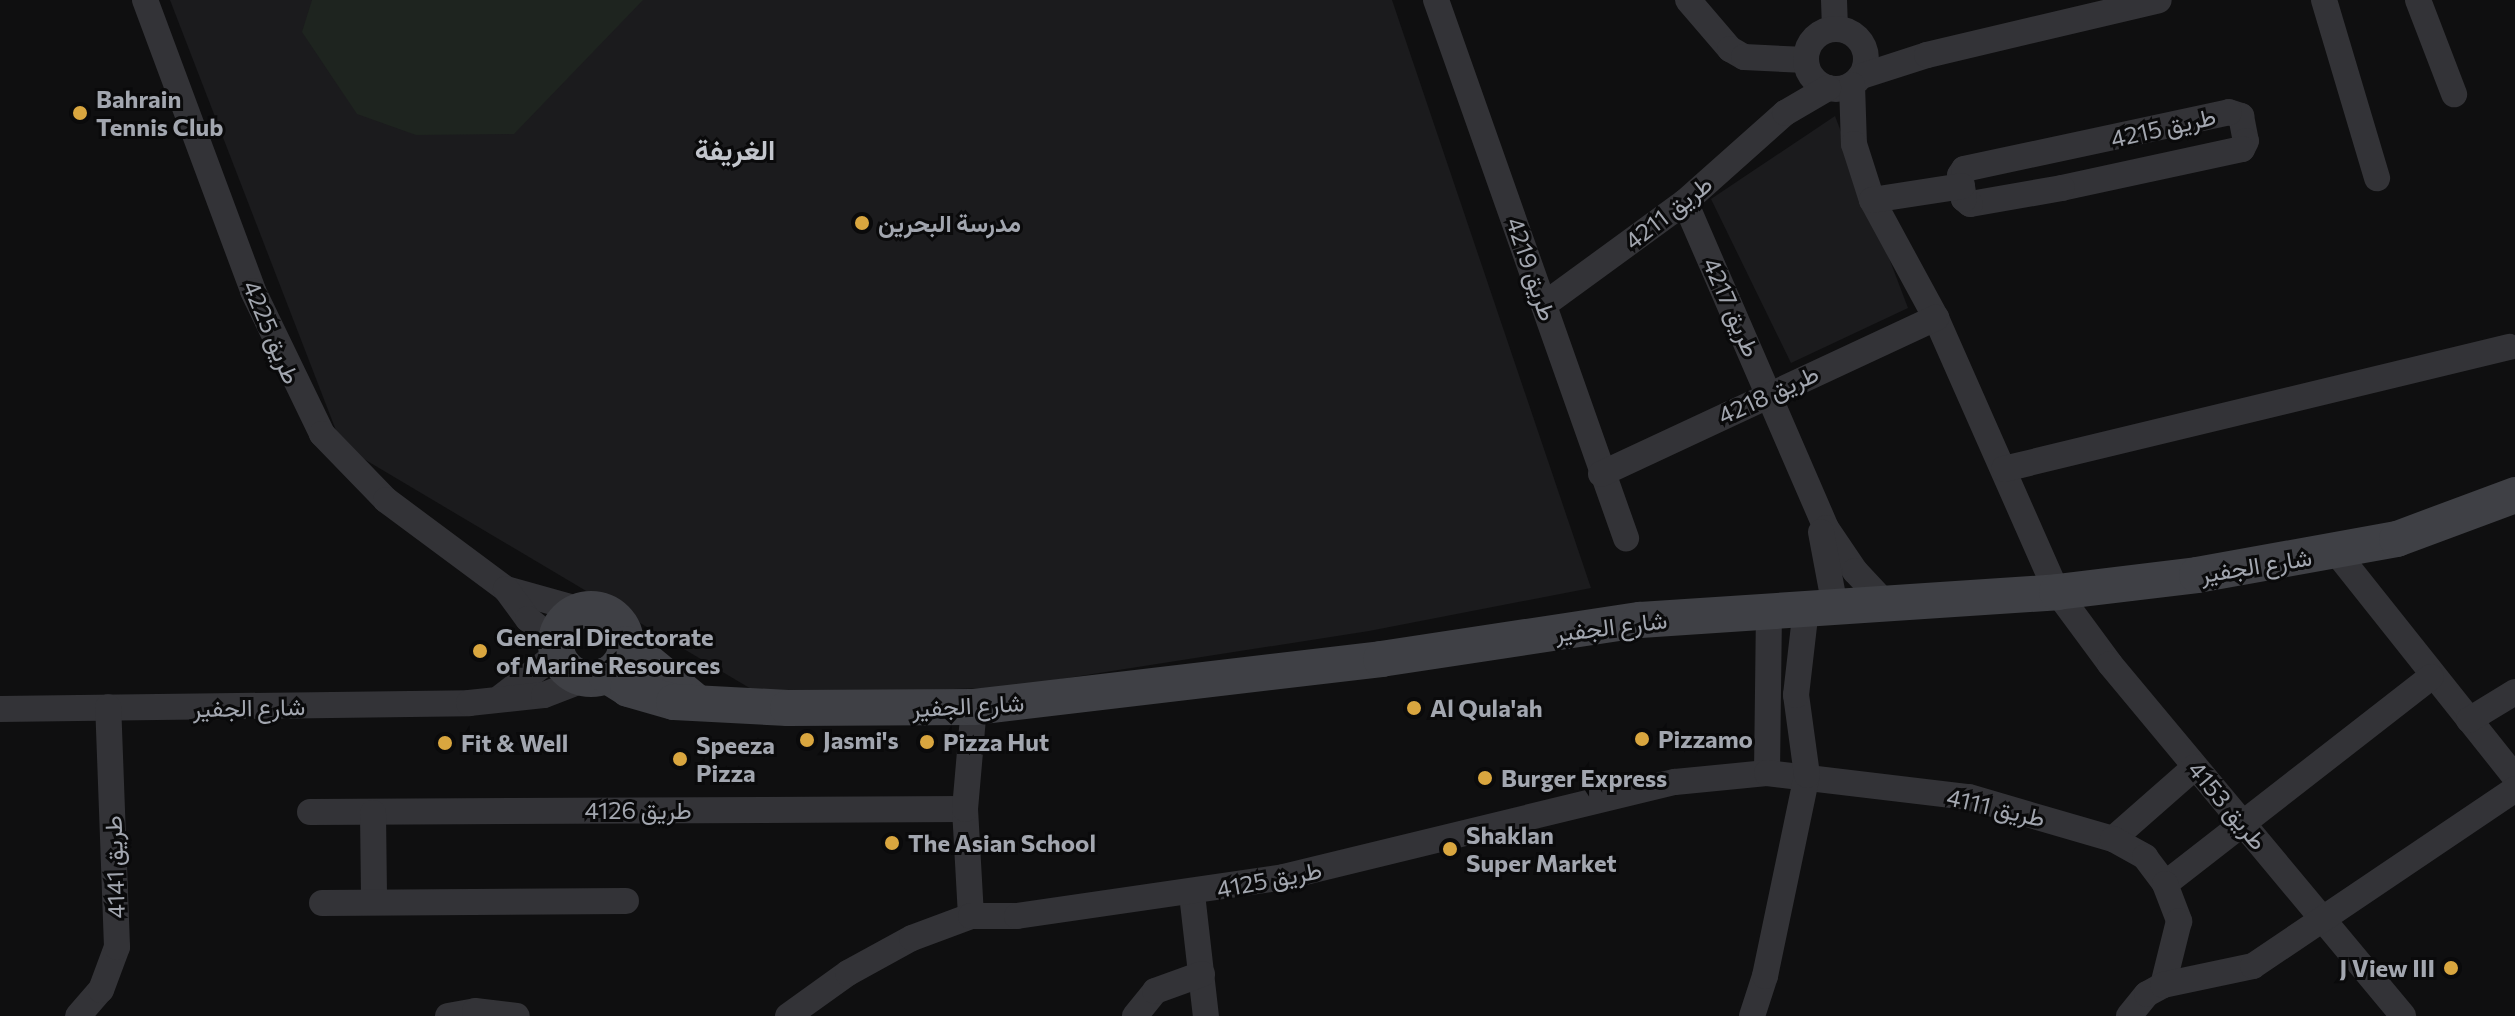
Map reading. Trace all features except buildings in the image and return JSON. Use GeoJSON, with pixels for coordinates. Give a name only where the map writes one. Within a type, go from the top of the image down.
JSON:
{"type":"FeatureCollection","features":[{"type":"Feature","properties":{"kind":"street","name":"طريق 4225"},"geometry":{"type":"LineString","coordinates":[[145,0],[253,291],[314,422],[338,454],[386,500],[506,589],[528,619],[557,648]]}},
{"type":"Feature","properties":{"kind":"street","name":"طريق 4219"},"geometry":{"type":"LineString","coordinates":[[1436,0],[1626,538]]}},
{"type":"Feature","properties":{"kind":"street"},"geometry":{"type":"LineString","coordinates":[[1688,0],[1730,49],[1744,57],[1806,64],[1847,83]]}},
{"type":"Feature","properties":{"kind":"street"},"geometry":{"type":"LineString","coordinates":[[1834,0],[1835,29]]}},
{"type":"Feature","properties":{"kind":"street","name":"طريق 4211"},"geometry":{"type":"LineString","coordinates":[[1545,304],[1685,202],[1785,113],[1847,83],[1927,55],[2159,0]]}},
{"type":"Feature","properties":{"kind":"street"},"geometry":{"type":"LineString","coordinates":[[2324,0],[2377,178]]}},
{"type":"Feature","properties":{"kind":"street"},"geometry":{"type":"LineString","coordinates":[[2418,0],[2454,94]]}},
{"type":"Feature","properties":{"kind":"street"},"geometry":{"type":"LineString","coordinates":[[1806,64],[1811,42],[1835,29]]}},
{"type":"Feature","properties":{"kind":"street"},"geometry":{"type":"LineString","coordinates":[[1835,29],[1862,43],[1867,59],[1847,83],[1854,144],[1872,200],[1936,318],[2057,592]]}},
{"type":"Feature","properties":{"kind":"street","name":"طريق 4211"},"geometry":{"type":"LineString","coordinates":[[1862,43],[1900,54],[1927,55]]}},
{"type":"Feature","properties":{"kind":"street","name":"طريق 4211"},"geometry":{"type":"LineString","coordinates":[[1785,113],[1806,64]]}},
{"type":"Feature","properties":{"kind":"street","name":"طريق 4215"},"geometry":{"type":"LineString","coordinates":[[2229,112],[2241,116],[2246,141],[2242,149],[2166,167],[1970,204],[1962,186],[1964,169],[2229,112]]}},
{"type":"Feature","properties":{"kind":"street"},"geometry":{"type":"LineString","coordinates":[[1872,200],[1962,186]]}},
{"type":"Feature","properties":{"kind":"street","name":"طريق 4217"},"geometry":{"type":"LineString","coordinates":[[1685,202],[1770,392],[1813,502],[1842,553],[1885,603]]}},
{"type":"Feature","properties":{"kind":"street","name":"طريق 4218"},"geometry":{"type":"LineString","coordinates":[[1601,474],[1770,392],[1936,318]]}},
{"type":"Feature","properties":{"kind":"street"},"geometry":{"type":"LineString","coordinates":[[2004,469],[2509,347]]}},
{"type":"Feature","properties":{"kind":"street","name":"شارع الجفير"},"geometry":{"type":"LineString","coordinates":[[0,709],[403,705],[544,695],[596,677],[650,698],[699,703],[788,708],[974,707],[1381,659],[1640,620],[2057,592],[2336,552],[2397,539],[2515,495]]}},
{"type":"Feature","properties":{"kind":"street","name":"طريق 4217"},"geometry":{"type":"LineString","coordinates":[[1813,502],[1820,608]]}},
{"type":"Feature","properties":{"kind":"street"},"geometry":{"type":"LineString","coordinates":[[2336,552],[2431,677],[2515,777]]}},
{"type":"Feature","properties":{"kind":"street","name":"طريق 4225"},"geometry":{"type":"LineString","coordinates":[[506,589],[581,610]]}},
{"type":"Feature","properties":{"kind":"street","name":"طريق 4153"},"geometry":{"type":"LineString","coordinates":[[2057,592],[2195,767],[2403,1016]]}},
{"type":"Feature","properties":{"kind":"street"},"geometry":{"type":"LineString","coordinates":[[1767,773],[1784,694],[1820,608]]}},
{"type":"Feature","properties":{"kind":"street"},"geometry":{"type":"LineString","coordinates":[[626,644],[621,662],[596,677],[565,668],[557,648],[563,623],[581,610],[612,616],[626,644],[699,703]]}},
{"type":"Feature","properties":{"kind":"street"},"geometry":{"type":"LineString","coordinates":[[1752,1016],[1765,976],[1807,775],[1784,694],[1769,611]]}},
{"type":"Feature","properties":{"kind":"street"},"geometry":{"type":"LineString","coordinates":[[498,699],[557,648]]}},
{"type":"Feature","properties":{"kind":"street"},"geometry":{"type":"LineString","coordinates":[[2165,884],[2241,821],[2431,677]]}},
{"type":"Feature","properties":{"kind":"street"},"geometry":{"type":"LineString","coordinates":[[2469,720],[2515,692]]}},
{"type":"Feature","properties":{"kind":"street","name":"طريق 4141"},"geometry":{"type":"LineString","coordinates":[[78,1016],[101,990],[117,947],[108,707]]}},
{"type":"Feature","properties":{"kind":"street"},"geometry":{"type":"LineString","coordinates":[[971,916],[965,809],[974,707]]}},
{"type":"Feature","properties":{"kind":"street"},"geometry":{"type":"LineString","coordinates":[[2113,839],[2195,767]]}},
{"type":"Feature","properties":{"kind":"street","name":"طريق 4111"},"geometry":{"type":"LineString","coordinates":[[1767,773],[1807,775],[1969,797],[2113,839],[2145,857],[2165,884],[2179,921],[2163,985]]}},
{"type":"Feature","properties":{"kind":"street","name":"طريق 4125"},"geometry":{"type":"LineString","coordinates":[[788,1016],[886,952],[971,916],[1192,894],[1355,862],[1675,782],[1767,773]]}},
{"type":"Feature","properties":{"kind":"street"},"geometry":{"type":"LineString","coordinates":[[2129,1016],[2147,994],[2163,985],[2236,973],[2324,923],[2515,789]]}},
{"type":"Feature","properties":{"kind":"street","name":"طريق 4126"},"geometry":{"type":"LineString","coordinates":[[310,812],[965,809]]}},
{"type":"Feature","properties":{"kind":"street"},"geometry":{"type":"LineString","coordinates":[[373,813],[374,901]]}},
{"type":"Feature","properties":{"kind":"street"},"geometry":{"type":"LineString","coordinates":[[1192,894],[1206,1016]]}},
{"type":"Feature","properties":{"kind":"street"},"geometry":{"type":"LineString","coordinates":[[322,903],[626,901]]}},
{"type":"Feature","properties":{"kind":"street"},"geometry":{"type":"LineString","coordinates":[[1135,1016],[1155,991],[1202,974]]}},
{"type":"Feature","properties":{"kind":"street"},"geometry":{"type":"LineString","coordinates":[[448,1016],[475,1011],[517,1016]]}},
{"type":"Feature","properties":{"kind":"shaded area","name":"مدرسة البحرين"},"geometry":{"type":"Polygon","coordinates":[[[170,0],[1392,0],[1591,588],[1369,631],[1009,687],[763,696],[342,446],[170,0]]]}},
{"type":"Feature","properties":{"kind":"shaded area"},"geometry":{"type":"Polygon","coordinates":[[[312,0],[643,0],[514,134],[416,135],[357,114],[302,32],[312,0]]]}},
{"type":"Feature","properties":{"kind":"shaded area"},"geometry":{"type":"Polygon","coordinates":[[[1835,116],[1908,308],[1791,363],[1711,199],[1835,116]]]}},
{"type":"Feature","properties":{"kind":"place","name":"Bahrain Tennis Club"},"geometry":{"type":"Point","coordinates":[80,113]}},
{"type":"Feature","properties":{"kind":"place","name":"مدرسة البحرين"},"geometry":{"type":"Point","coordinates":[862,223]}},
{"type":"Feature","properties":{"kind":"place","name":"General Directorate of Marine Resources"},"geometry":{"type":"Point","coordinates":[480,651]}},
{"type":"Feature","properties":{"kind":"place","name":"Al Qula'ah"},"geometry":{"type":"Point","coordinates":[1414,708]}},
{"type":"Feature","properties":{"kind":"place","name":"Pizzamo"},"geometry":{"type":"Point","coordinates":[1642,739]}},
{"type":"Feature","properties":{"kind":"place","name":"Jasmi's"},"geometry":{"type":"Point","coordinates":[807,740]}},
{"type":"Feature","properties":{"kind":"place","name":"Pizza Hut"},"geometry":{"type":"Point","coordinates":[927,742]}},
{"type":"Feature","properties":{"kind":"place","name":"Fit & Well"},"geometry":{"type":"Point","coordinates":[445,743]}},
{"type":"Feature","properties":{"kind":"place","name":"Speeza Pizza"},"geometry":{"type":"Point","coordinates":[680,759]}},
{"type":"Feature","properties":{"kind":"place","name":"Burger Express"},"geometry":{"type":"Point","coordinates":[1485,778]}},
{"type":"Feature","properties":{"kind":"place","name":"The Asian School"},"geometry":{"type":"Point","coordinates":[892,843]}},
{"type":"Feature","properties":{"kind":"place","name":"Shaklan Super Market"},"geometry":{"type":"Point","coordinates":[1450,849]}},
{"type":"Feature","properties":{"kind":"place","name":"J View III"},"geometry":{"type":"Point","coordinates":[2451,968]}},
{"type":"Feature","properties":{"kind":"district","name":"الغريفة"},"geometry":{"type":"Point","coordinates":[735,149]}}]}
